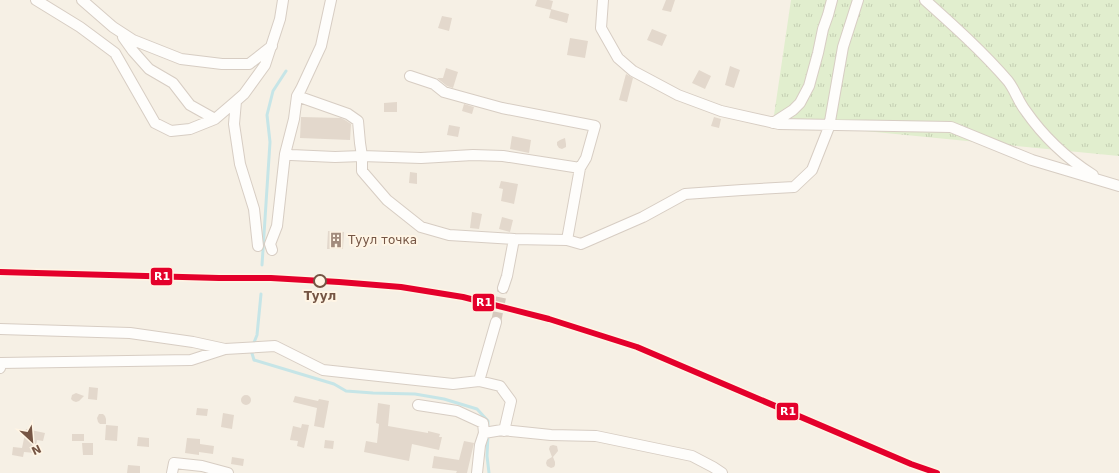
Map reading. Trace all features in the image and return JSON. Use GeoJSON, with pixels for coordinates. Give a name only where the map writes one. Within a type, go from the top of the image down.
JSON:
{"type":"FeatureCollection","features":[{"type":"Feature","properties":{"kind":"street"},"geometry":{"type":"LineString","coordinates":[[36,0],[80,27],[115,53],[155,123],[171,131],[190,128],[215,119],[244,94],[265,65],[280,19],[283,0]]}},
{"type":"Feature","properties":{"kind":"street"},"geometry":{"type":"LineString","coordinates":[[82,0],[113,27],[133,40],[181,59],[222,64],[249,64],[272,46]]}},
{"type":"Feature","properties":{"kind":"street"},"geometry":{"type":"LineString","coordinates":[[272,250],[270,244],[277,226],[285,154],[294,119],[297,96],[321,46],[331,0]]}},
{"type":"Feature","properties":{"kind":"street"},"geometry":{"type":"LineString","coordinates":[[603,0],[601,28],[618,58],[633,71],[678,95],[721,111],[779,124],[950,127],[1032,160],[1119,186]]}},
{"type":"Feature","properties":{"kind":"street"},"geometry":{"type":"LineString","coordinates":[[773,123],[793,110],[800,103],[809,86],[823,29],[832,0]]}},
{"type":"Feature","properties":{"kind":"street"},"geometry":{"type":"LineString","coordinates":[[297,96],[348,114],[358,121],[362,171],[387,200],[421,226],[449,235],[514,239],[567,240],[581,244],[643,217],[685,194],[794,187],[812,170],[830,125],[843,47],[858,0]]}},
{"type":"Feature","properties":{"kind":"street"},"geometry":{"type":"LineString","coordinates":[[925,0],[968,40],[1009,83],[1024,109],[1053,144],[1082,168],[1103,181]]}},
{"type":"Feature","properties":{"kind":"street"},"geometry":{"type":"LineString","coordinates":[[119,31],[133,51],[149,69],[173,83],[190,105],[215,119]]}},
{"type":"Feature","properties":{"kind":"street"},"geometry":{"type":"LineString","coordinates":[[410,76],[434,84],[444,92],[502,108],[594,126],[586,158],[580,168],[567,240]]}},
{"type":"Feature","properties":{"kind":"street"},"geometry":{"type":"LineString","coordinates":[[236,101],[234,124],[240,164],[254,209],[258,246]]}},
{"type":"Feature","properties":{"kind":"street"},"geometry":{"type":"LineString","coordinates":[[285,154],[335,157],[362,156],[421,158],[473,155],[503,156],[580,168]]}},
{"type":"Feature","properties":{"kind":"street"},"geometry":{"type":"LineString","coordinates":[[503,288],[507,276],[514,239]]}},
{"type":"Feature","properties":{"kind":"street"},"geometry":{"type":"LineString","coordinates":[[479,381],[496,322]]}},
{"type":"Feature","properties":{"kind":"street"},"geometry":{"type":"LineString","coordinates":[[0,329],[130,333],[192,342],[225,349],[275,346],[323,370],[453,384],[479,381],[500,386],[511,401],[504,431]]}},
{"type":"Feature","properties":{"kind":"street"},"geometry":{"type":"LineString","coordinates":[[0,365],[192,360],[225,349]]}},
{"type":"Feature","properties":{"kind":"street"},"geometry":{"type":"LineString","coordinates":[[418,405],[456,411],[483,423],[487,432]]}},
{"type":"Feature","properties":{"kind":"street"},"geometry":{"type":"LineString","coordinates":[[487,432],[504,431],[596,436],[692,456],[714,467],[722,473]]}},
{"type":"Feature","properties":{"kind":"street"},"geometry":{"type":"LineString","coordinates":[[477,473],[480,445],[487,432]]}},
{"type":"Feature","properties":{"kind":"street"},"geometry":{"type":"LineString","coordinates":[[172,473],[174,463],[202,466],[228,473]]}},
{"type":"Feature","properties":{"kind":"green space"},"geometry":{"type":"Polygon","coordinates":[[[791,0],[1119,0],[1119,156],[773,122],[791,0]]]}},
{"type":"Feature","properties":{"kind":"building"},"geometry":{"type":"Polygon","coordinates":[[[537,0],[553,1],[551,9],[569,14],[567,23],[549,18],[551,10],[535,6],[537,0]]]}},
{"type":"Feature","properties":{"kind":"building"},"geometry":{"type":"Polygon","coordinates":[[[666,0],[675,0],[671,12],[662,10],[666,0]]]}},
{"type":"Feature","properties":{"kind":"building"},"geometry":{"type":"Polygon","coordinates":[[[442,16],[452,18],[449,31],[438,28],[442,16]]]}},
{"type":"Feature","properties":{"kind":"building"},"geometry":{"type":"Polygon","coordinates":[[[652,29],[667,35],[662,46],[647,40],[652,29]]]}},
{"type":"Feature","properties":{"kind":"building"},"geometry":{"type":"Polygon","coordinates":[[[570,38],[588,41],[585,58],[567,55],[570,38]]]}},
{"type":"Feature","properties":{"kind":"building"},"geometry":{"type":"Polygon","coordinates":[[[730,66],[740,70],[734,88],[725,85],[730,66]]]}},
{"type":"Feature","properties":{"kind":"building"},"geometry":{"type":"Polygon","coordinates":[[[446,68],[458,72],[453,88],[447,86],[437,78],[443,78],[446,68]]]}},
{"type":"Feature","properties":{"kind":"building"},"geometry":{"type":"Polygon","coordinates":[[[699,70],[711,76],[705,89],[692,83],[699,70]]]}},
{"type":"Feature","properties":{"kind":"building"},"geometry":{"type":"Polygon","coordinates":[[[626,74],[633,78],[627,102],[619,100],[626,74]]]}},
{"type":"Feature","properties":{"kind":"building"},"geometry":{"type":"Polygon","coordinates":[[[397,102],[397,112],[384,112],[384,103],[397,102]]]}},
{"type":"Feature","properties":{"kind":"building"},"geometry":{"type":"Polygon","coordinates":[[[464,104],[474,107],[472,114],[462,111],[464,104]]]}},
{"type":"Feature","properties":{"kind":"building"},"geometry":{"type":"Polygon","coordinates":[[[301,117],[341,118],[351,124],[350,140],[300,138],[301,117]]]}},
{"type":"Feature","properties":{"kind":"building"},"geometry":{"type":"Polygon","coordinates":[[[714,117],[721,119],[719,128],[711,126],[714,117]]]}},
{"type":"Feature","properties":{"kind":"building"},"geometry":{"type":"Polygon","coordinates":[[[449,125],[460,127],[458,137],[447,135],[449,125]]]}},
{"type":"Feature","properties":{"kind":"building"},"geometry":{"type":"Polygon","coordinates":[[[512,136],[531,140],[529,153],[510,149],[512,136]]]}},
{"type":"Feature","properties":{"kind":"building"},"geometry":{"type":"Polygon","coordinates":[[[565,138],[566,147],[562,149],[559,148],[557,142],[565,138]]]}},
{"type":"Feature","properties":{"kind":"building"},"geometry":{"type":"Polygon","coordinates":[[[410,172],[417,173],[417,184],[409,183],[410,172]]]}},
{"type":"Feature","properties":{"kind":"building"},"geometry":{"type":"Polygon","coordinates":[[[501,181],[518,184],[514,204],[501,201],[503,189],[499,188],[501,181]]]}},
{"type":"Feature","properties":{"kind":"building"},"geometry":{"type":"Polygon","coordinates":[[[472,212],[482,214],[479,229],[470,228],[472,212]]]}},
{"type":"Feature","properties":{"kind":"building"},"geometry":{"type":"Polygon","coordinates":[[[502,217],[513,220],[510,232],[499,229],[502,217]]]}},
{"type":"Feature","properties":{"kind":"building","name":"Туул точка"},"geometry":{"type":"Polygon","coordinates":[[[328,231],[344,232],[343,249],[327,249],[328,231]]]}},
{"type":"Feature","properties":{"kind":"building"},"geometry":{"type":"Polygon","coordinates":[[[89,387],[98,388],[97,400],[88,399],[89,387]]]}},
{"type":"Feature","properties":{"kind":"building"},"geometry":{"type":"Polygon","coordinates":[[[76,393],[84,396],[76,402],[71,399],[72,395],[76,393]]]}},
{"type":"Feature","properties":{"kind":"building"},"geometry":{"type":"Polygon","coordinates":[[[246,395],[251,400],[246,405],[241,400],[246,395]]]}},
{"type":"Feature","properties":{"kind":"building"},"geometry":{"type":"Polygon","coordinates":[[[295,396],[318,401],[319,399],[329,401],[324,428],[314,426],[317,408],[293,402],[295,396]]]}},
{"type":"Feature","properties":{"kind":"building"},"geometry":{"type":"Polygon","coordinates":[[[378,403],[390,405],[388,426],[440,434],[439,437],[442,437],[439,450],[412,444],[409,461],[364,452],[366,441],[377,443],[379,424],[376,423],[378,403]]]}},
{"type":"Feature","properties":{"kind":"building"},"geometry":{"type":"Polygon","coordinates":[[[197,408],[208,409],[207,416],[196,415],[197,408]]]}},
{"type":"Feature","properties":{"kind":"building"},"geometry":{"type":"Polygon","coordinates":[[[223,413],[234,415],[232,429],[221,427],[223,413]]]}},
{"type":"Feature","properties":{"kind":"building"},"geometry":{"type":"Polygon","coordinates":[[[99,414],[103,414],[105,416],[106,424],[100,424],[98,422],[97,418],[99,414]]]}},
{"type":"Feature","properties":{"kind":"building"},"geometry":{"type":"Polygon","coordinates":[[[302,424],[309,425],[304,448],[297,446],[298,441],[290,440],[293,426],[301,428],[302,424]]]}},
{"type":"Feature","properties":{"kind":"building"},"geometry":{"type":"Polygon","coordinates":[[[106,425],[118,426],[117,441],[105,440],[106,425]]]}},
{"type":"Feature","properties":{"kind":"building"},"geometry":{"type":"Polygon","coordinates":[[[26,429],[45,433],[43,441],[37,440],[35,453],[24,452],[23,457],[12,455],[13,447],[22,448],[26,429]]]}},
{"type":"Feature","properties":{"kind":"building"},"geometry":{"type":"Polygon","coordinates":[[[72,434],[84,434],[84,441],[72,441],[72,434]]]}},
{"type":"Feature","properties":{"kind":"building"},"geometry":{"type":"Polygon","coordinates":[[[138,437],[149,438],[149,447],[137,446],[138,437]]]}},
{"type":"Feature","properties":{"kind":"building"},"geometry":{"type":"Polygon","coordinates":[[[187,438],[200,439],[200,444],[214,446],[213,454],[199,452],[199,455],[185,453],[187,438]]]}},
{"type":"Feature","properties":{"kind":"building"},"geometry":{"type":"Polygon","coordinates":[[[325,440],[334,441],[333,449],[324,448],[325,440]]]}},
{"type":"Feature","properties":{"kind":"building"},"geometry":{"type":"Polygon","coordinates":[[[464,441],[474,443],[467,473],[456,473],[457,471],[432,468],[434,456],[459,460],[464,441]]]}},
{"type":"Feature","properties":{"kind":"building"},"geometry":{"type":"Polygon","coordinates":[[[82,443],[93,443],[93,455],[83,455],[82,443]]]}},
{"type":"Feature","properties":{"kind":"building"},"geometry":{"type":"Polygon","coordinates":[[[550,446],[557,446],[558,451],[553,457],[555,465],[551,468],[547,466],[546,463],[547,460],[552,457],[549,449],[550,446]]]}},
{"type":"Feature","properties":{"kind":"building"},"geometry":{"type":"Polygon","coordinates":[[[232,457],[244,459],[243,466],[231,464],[232,457]]]}},
{"type":"Feature","properties":{"kind":"building"},"geometry":{"type":"Polygon","coordinates":[[[128,465],[140,466],[140,473],[127,473],[128,465]]]}},
{"type":"Feature","properties":{"kind":"waterway"},"geometry":{"type":"LineString","coordinates":[[262,265],[270,142],[267,115],[273,91],[286,71]]}},
{"type":"Feature","properties":{"kind":"waterway"},"geometry":{"type":"LineString","coordinates":[[261,294],[257,335],[251,350],[254,360],[334,384],[346,391],[415,394],[444,399],[477,409],[488,421],[488,425]]}},
{"type":"Feature","properties":{"kind":"waterway"},"geometry":{"type":"LineString","coordinates":[[488,435],[487,456],[489,473]]}},
{"type":"Feature","properties":{"kind":"tunnel"},"geometry":{"type":"LineString","coordinates":[[496,322],[503,288]]}},
{"type":"Feature","properties":{"kind":"transit line","name":"R1"},"geometry":{"type":"LineString","coordinates":[[0,272],[271,278],[401,287],[463,297],[549,319],[637,347],[911,464],[937,473]]}},
{"type":"Feature","properties":{"kind":"place","name":"Туул точка"},"geometry":{"type":"Point","coordinates":[336,240]}},
{"type":"Feature","properties":{"kind":"place","name":"Туул"},"geometry":{"type":"Point","coordinates":[320,281]}}]}
